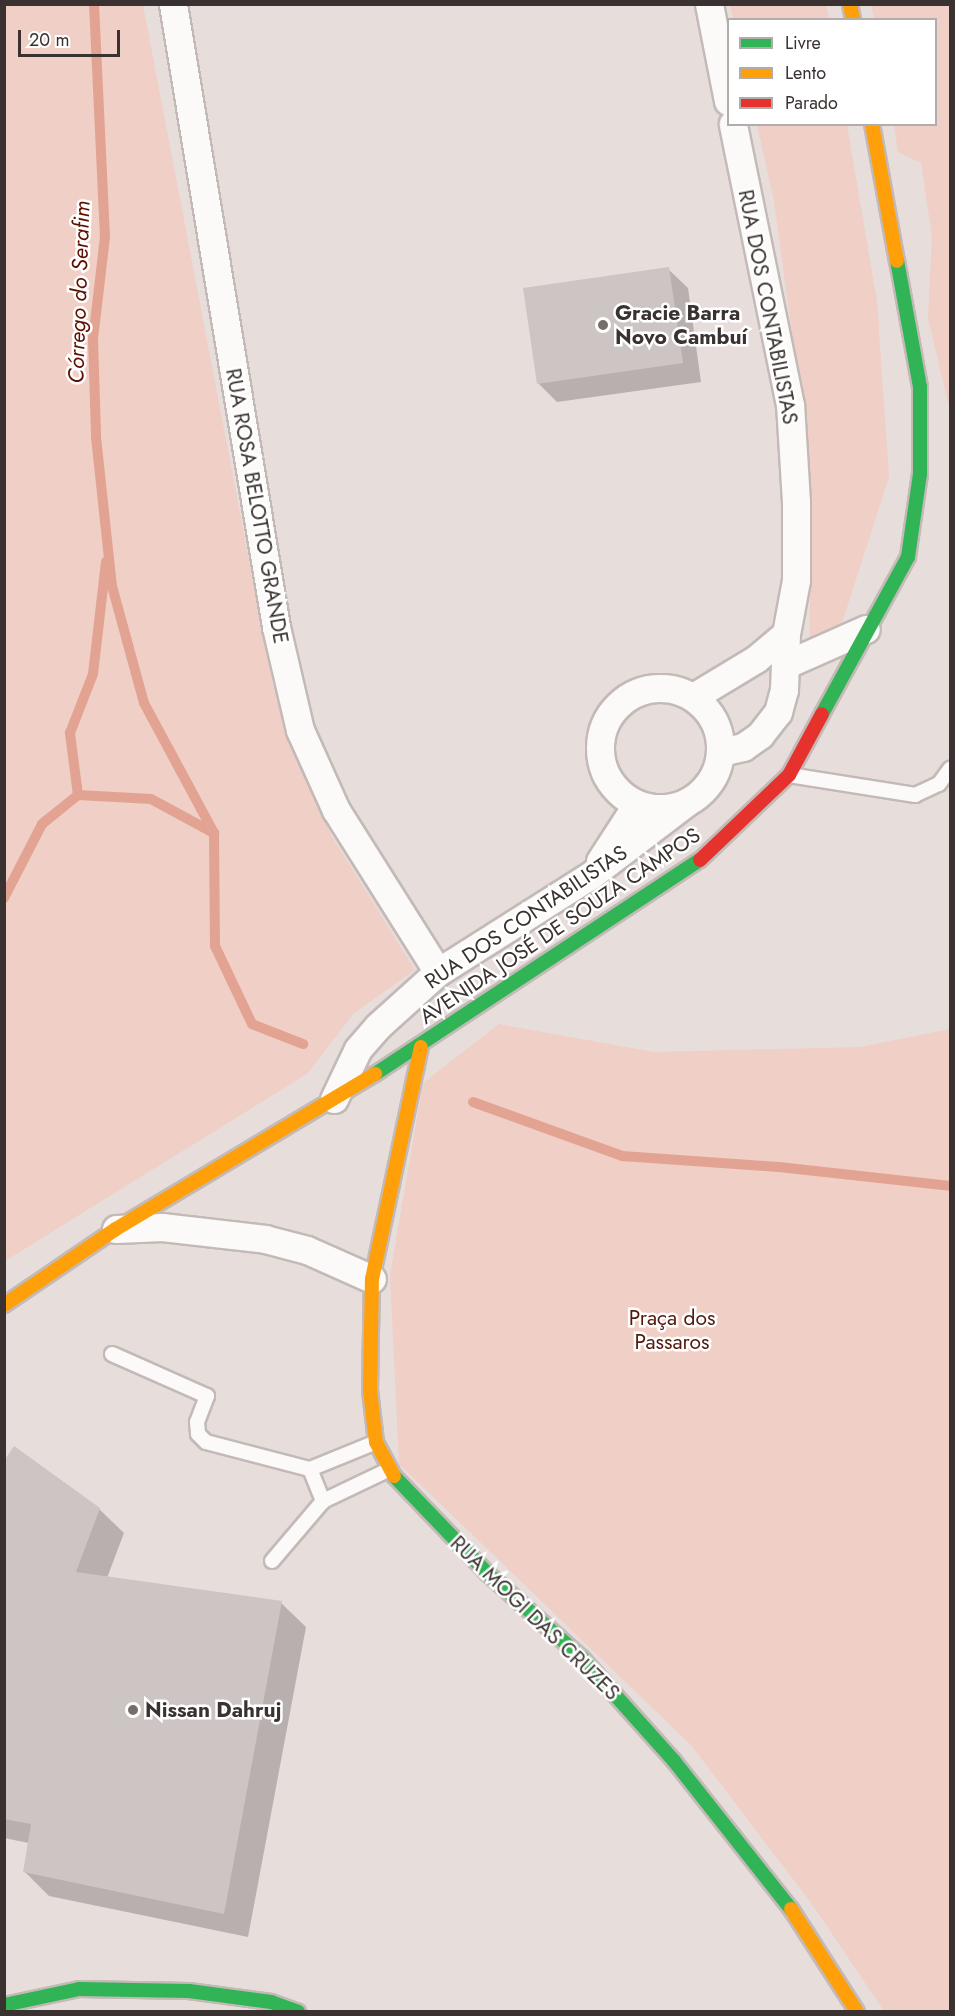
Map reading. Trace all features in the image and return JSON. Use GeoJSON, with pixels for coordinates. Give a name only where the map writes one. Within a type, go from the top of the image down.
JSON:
{"type":"FeatureCollection","features":[{"type":"Feature","properties":{"kind":"main road","name":"AVENIDA JOSÉ DE SOUZA CAMPOS"},"geometry":{"type":"LineString","coordinates":[[4,1305],[116,1228],[421,1047],[704,857],[789,775],[866,629],[908,556],[920,474],[920,387],[872,126]]}},
{"type":"Feature","properties":{"kind":"main road","name":"RUA MOGI DAS CRUZES"},"geometry":{"type":"LineString","coordinates":[[421,1047],[372,1279],[370,1390],[376,1442],[388,1470],[488,1574],[582,1658],[674,1761],[799,1919],[857,2012]]}},
{"type":"Feature","properties":{"kind":"main road"},"geometry":{"type":"LineString","coordinates":[[4,2005],[79,1989],[189,1991],[271,2002],[298,2012]]}},
{"type":"Feature","properties":{"kind":"street","name":"RUA ROSA BELOTTO GRANDE"},"geometry":{"type":"LineString","coordinates":[[173,4],[276,627],[300,730],[336,810],[438,972]]}},
{"type":"Feature","properties":{"kind":"street"},"geometry":{"type":"LineString","coordinates":[[709,4],[727,91]]}},
{"type":"Feature","properties":{"kind":"street","name":"RUA DOS CONTABILISTAS"},"geometry":{"type":"LineString","coordinates":[[721,752],[752,741],[778,712],[787,664],[786,634],[796,580],[796,502],[790,405],[733,126]]}},
{"type":"Feature","properties":{"kind":"street"},"geometry":{"type":"LineString","coordinates":[[787,664],[866,629]]}},
{"type":"Feature","properties":{"kind":"street"},"geometry":{"type":"LineString","coordinates":[[693,697],[756,659],[786,634]]}},
{"type":"Feature","properties":{"kind":"street"},"geometry":{"type":"LineString","coordinates":[[665,687],[693,697],[714,721],[721,752],[716,772],[704,790],[687,802],[658,809],[638,804],[611,785],[601,766],[602,729],[612,710],[627,696],[644,689],[665,687]]}},
{"type":"Feature","properties":{"kind":"street","name":"RUA DOS CONTABILISTAS"},"geometry":{"type":"LineString","coordinates":[[334,1099],[358,1049],[378,1026],[438,972],[591,875],[687,802]]}},
{"type":"Feature","properties":{"kind":"street","name":"RUA DOS CONTABILISTAS"},"geometry":{"type":"LineString","coordinates":[[591,875],[638,804]]}},
{"type":"Feature","properties":{"kind":"street"},"geometry":{"type":"LineString","coordinates":[[116,1228],[162,1227],[265,1239],[307,1250],[372,1279]]}},
{"type":"Feature","properties":{"kind":"lane"},"geometry":{"type":"LineString","coordinates":[[789,775],[915,795],[939,784],[951,769]]}},
{"type":"Feature","properties":{"kind":"lane"},"geometry":{"type":"LineString","coordinates":[[112,1354],[207,1396],[196,1422],[198,1434],[206,1442],[310,1469],[376,1442]]}},
{"type":"Feature","properties":{"kind":"lane"},"geometry":{"type":"LineString","coordinates":[[310,1469],[323,1501]]}},
{"type":"Feature","properties":{"kind":"lane"},"geometry":{"type":"LineString","coordinates":[[272,1561],[323,1501],[388,1470]]}},
{"type":"Feature","properties":{"kind":"green space"},"geometry":{"type":"Polygon","coordinates":[[[4,5],[143,5],[273,686],[331,835],[415,970],[354,1013],[307,1074],[5,1261],[4,5]]]}},
{"type":"Feature","properties":{"kind":"green space"},"geometry":{"type":"Polygon","coordinates":[[[730,5],[826,5],[829,18],[733,18],[730,5]]]}},
{"type":"Feature","properties":{"kind":"green space"},"geometry":{"type":"Polygon","coordinates":[[[871,5],[950,5],[950,411],[928,318],[932,237],[921,163],[898,152],[894,126],[937,126],[937,18],[874,18],[871,5]]]}},
{"type":"Feature","properties":{"kind":"green space"},"geometry":{"type":"Polygon","coordinates":[[[757,126],[847,126],[877,301],[889,477],[842,623],[810,647],[810,466],[774,201],[757,126]]]}},
{"type":"Feature","properties":{"kind":"green space","name":"Praça dos Passaros"},"geometry":{"type":"Polygon","coordinates":[[[499,1024],[654,1052],[860,1047],[950,1029],[950,2011],[884,2011],[812,1904],[691,1745],[399,1464],[390,1275],[423,1083],[499,1024]]]}},
{"type":"Feature","properties":{"kind":"building","name":"Gracie Barra Novo Cambuí"},"geometry":{"type":"Polygon","coordinates":[[[669,267],[683,363],[537,384],[523,288],[669,267]]]}},
{"type":"Feature","properties":{"kind":"building","name":"Nissan Dahruj"},"geometry":{"type":"Polygon","coordinates":[[[14,1446],[100,1508],[76,1572],[282,1601],[224,1914],[23,1872],[31,1824],[4,1819],[4,1461],[14,1446]]]}},
{"type":"Feature","properties":{"kind":"waterway","name":"Córrego do Serafim"},"geometry":{"type":"LineString","coordinates":[[94,4],[105,237],[93,339],[96,437],[112,586],[144,703],[214,833],[215,946],[252,1024],[303,1044]]}},
{"type":"Feature","properties":{"kind":"waterway","name":"Córrego do Serafim"},"geometry":{"type":"LineString","coordinates":[[78,795],[70,733],[93,674],[106,562]]}},
{"type":"Feature","properties":{"kind":"waterway"},"geometry":{"type":"LineString","coordinates":[[4,898],[42,824],[78,795],[151,799],[214,833]]}},
{"type":"Feature","properties":{"kind":"waterway"},"geometry":{"type":"LineString","coordinates":[[473,1102],[622,1156],[779,1167],[950,1186]]}},
{"type":"Feature","properties":{"kind":"traffic: fast"},"geometry":{"type":"LineString","coordinates":[[822,714],[908,557],[920,474],[920,387],[897,261]]}},
{"type":"Feature","properties":{"kind":"traffic: fast"},"geometry":{"type":"LineString","coordinates":[[375,1074],[700,860]]}},
{"type":"Feature","properties":{"kind":"traffic: fast"},"geometry":{"type":"LineString","coordinates":[[394,1476],[488,1574],[582,1658],[674,1761],[791,1909]]}},
{"type":"Feature","properties":{"kind":"traffic: fast"},"geometry":{"type":"LineString","coordinates":[[4,2005],[79,1989],[189,1991],[271,2002],[298,2012]]}},
{"type":"Feature","properties":{"kind":"traffic: slow"},"geometry":{"type":"LineString","coordinates":[[850,4],[853,18]]}},
{"type":"Feature","properties":{"kind":"traffic: slow"},"geometry":{"type":"LineString","coordinates":[[872,126],[897,261]]}},
{"type":"Feature","properties":{"kind":"traffic: slow"},"geometry":{"type":"LineString","coordinates":[[394,1476],[376,1442],[370,1390],[372,1279],[421,1047]]}},
{"type":"Feature","properties":{"kind":"traffic: slow"},"geometry":{"type":"LineString","coordinates":[[4,1305],[116,1229],[375,1074]]}},
{"type":"Feature","properties":{"kind":"traffic: slow"},"geometry":{"type":"LineString","coordinates":[[791,1909],[857,2012]]}},
{"type":"Feature","properties":{"kind":"traffic: jam"},"geometry":{"type":"LineString","coordinates":[[700,860],[789,775],[822,714]]}},
{"type":"Feature","properties":{"kind":"place","name":"Gracie Barra Novo Cambuí"},"geometry":{"type":"Point","coordinates":[603,325]}},
{"type":"Feature","properties":{"kind":"place","name":"Nissan Dahruj"},"geometry":{"type":"Point","coordinates":[133,1710]}}]}
